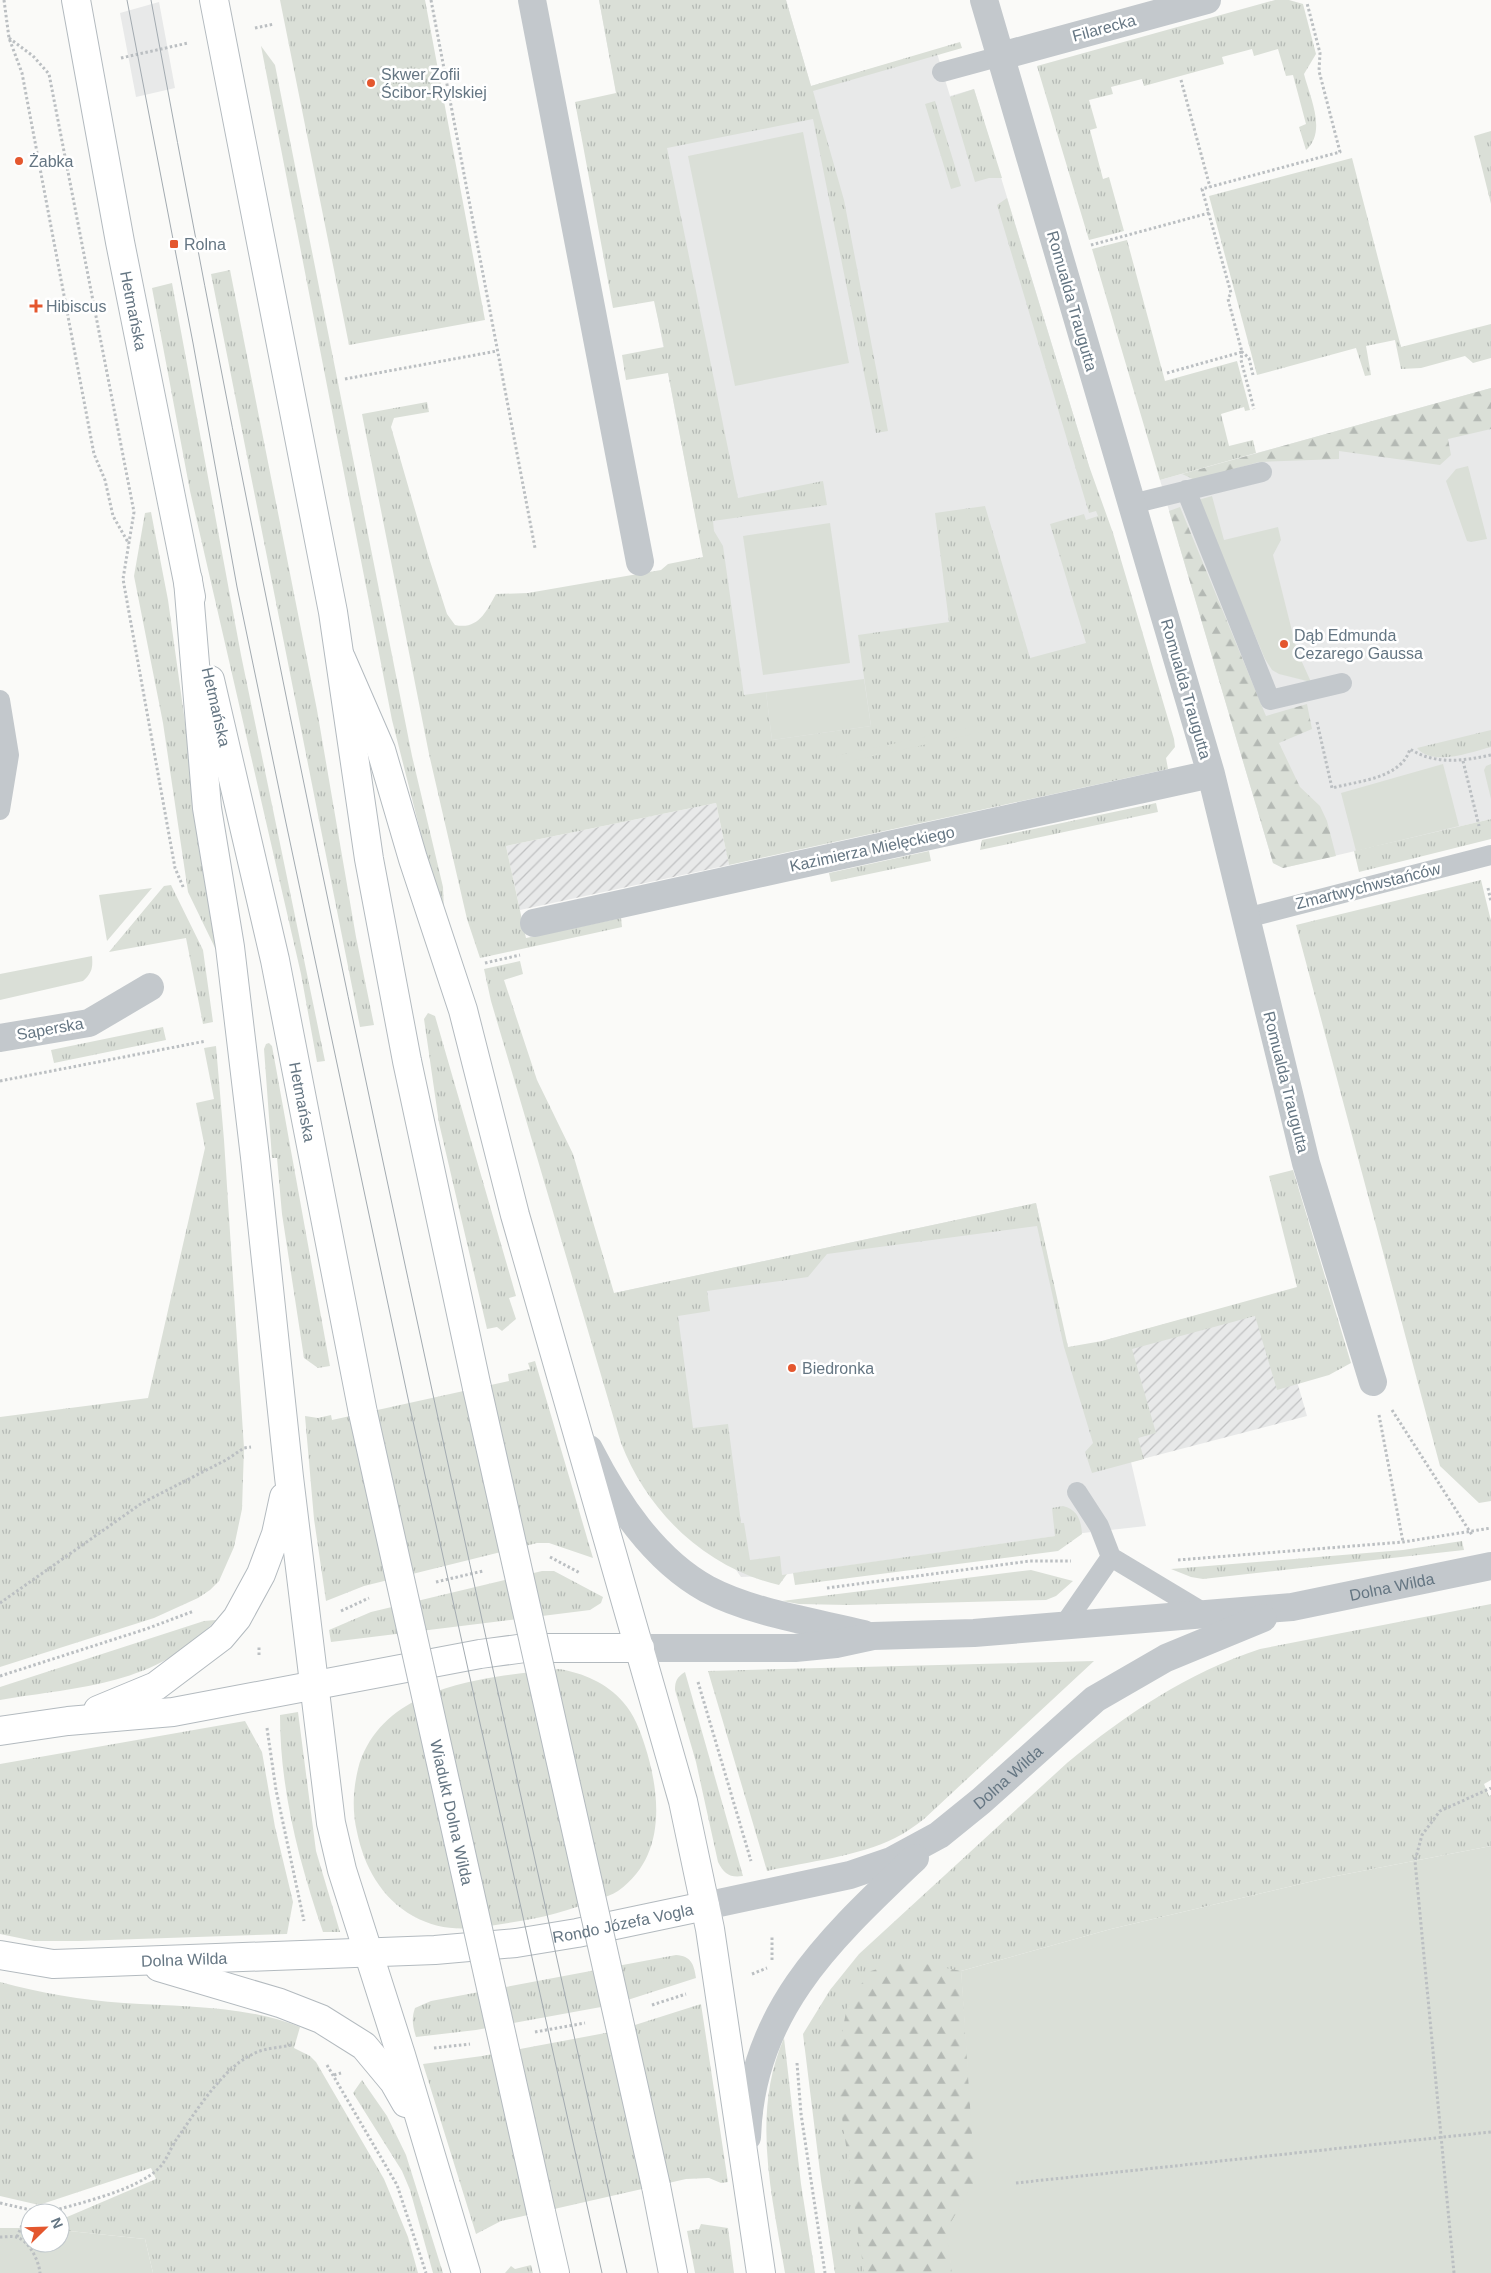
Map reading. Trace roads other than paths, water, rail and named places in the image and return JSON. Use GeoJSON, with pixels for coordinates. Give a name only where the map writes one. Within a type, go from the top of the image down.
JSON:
{"type":"FeatureCollection","features":[{"type":"Feature","properties":{"kind":"main road","name":"Hetmańska"},"geometry":{"type":"LineString","coordinates":[[76,0],[87,66],[188,580],[276,960],[363,1413]]}},
{"type":"Feature","properties":{"kind":"main road"},"geometry":{"type":"LineString","coordinates":[[214,0],[288,374],[341,658],[370,859],[401,1032],[448,1261],[656,2186],[673,2273]]}},
{"type":"Feature","properties":{"kind":"main road"},"geometry":{"type":"LineString","coordinates":[[188,580],[207,808],[232,966],[289,1477],[334,1839],[466,2273]]}},
{"type":"Feature","properties":{"kind":"main road","name":"Rondo Józefa Vogla"},"geometry":{"type":"LineString","coordinates":[[341,658],[381,750],[413,859],[463,1010],[515,1215],[577,1424],[682,1801],[706,1906],[577,1933],[516,1943],[436,1950],[368,1953]]}},
{"type":"Feature","properties":{"kind":"main road","name":"Wiadukt Dolna Wilda"},"geometry":{"type":"LineString","coordinates":[[363,1413],[555,2273]]}},
{"type":"Feature","properties":{"kind":"main road"},"geometry":{"type":"LineString","coordinates":[[68,1721],[156,1686],[221,1637],[237,1618],[261,1574],[276,1534],[289,1477]]}},
{"type":"Feature","properties":{"kind":"main road"},"geometry":{"type":"LineString","coordinates":[[0,1731],[68,1721],[173,1712],[314,1687],[480,1654],[525,1648],[640,1648]]}},
{"type":"Feature","properties":{"kind":"main road"},"geometry":{"type":"LineString","coordinates":[[706,1906],[746,2159],[761,2273]]}},
{"type":"Feature","properties":{"kind":"main road","name":"Dolna Wilda"},"geometry":{"type":"LineString","coordinates":[[0,1955],[53,1964],[368,1953]]}},
{"type":"Feature","properties":{"kind":"main road"},"geometry":{"type":"LineString","coordinates":[[138,1961],[280,2003],[321,2019],[344,2032],[364,2046],[394,2082],[429,2149]]}},
{"type":"Feature","properties":{"kind":"street"},"geometry":{"type":"LineString","coordinates":[[221,36],[229,0]]}},
{"type":"Feature","properties":{"kind":"street"},"geometry":{"type":"LineString","coordinates":[[532,0],[640,562]]}},
{"type":"Feature","properties":{"kind":"street","name":"Romualda Traugutta"},"geometry":{"type":"LineString","coordinates":[[984,0],[1211,774],[1306,1163],[1373,1382]]}},
{"type":"Feature","properties":{"kind":"street","name":"Filarecka"},"geometry":{"type":"LineString","coordinates":[[1001,56],[1207,0]]}},
{"type":"Feature","properties":{"kind":"street","name":"Kazimierza Mielęckiego"},"geometry":{"type":"LineString","coordinates":[[534,923],[1211,774]]}},
{"type":"Feature","properties":{"kind":"street","name":"Saperska"},"geometry":{"type":"LineString","coordinates":[[0,1038],[89,1023],[150,988]]}},
{"type":"Feature","properties":{"kind":"street"},"geometry":{"type":"LineString","coordinates":[[577,1424],[607,1484],[622,1506],[659,1551],[685,1574],[708,1589],[751,1606],[873,1636]]}},
{"type":"Feature","properties":{"kind":"street","name":"Dolna Wilda"},"geometry":{"type":"LineString","coordinates":[[640,1648],[795,1648],[836,1644],[873,1636],[974,1633],[1292,1607],[1485,1568]]}},
{"type":"Feature","properties":{"kind":"street","name":"Dolna Wilda"},"geometry":{"type":"LineString","coordinates":[[706,1906],[872,1869],[891,1862],[939,1835],[1095,1699],[1166,1658],[1292,1607]]}},
{"type":"Feature","properties":{"kind":"street"},"geometry":{"type":"LineString","coordinates":[[746,2159],[749,2101],[757,2072],[777,2018],[790,1995],[806,1970],[834,1936],[939,1835]]}},
{"type":"Feature","properties":{"kind":"lane"},"geometry":{"type":"LineString","coordinates":[[942,72],[1001,56]]}},
{"type":"Feature","properties":{"kind":"lane"},"geometry":{"type":"LineString","coordinates":[[1132,504],[1262,472]]}},
{"type":"Feature","properties":{"kind":"lane"},"geometry":{"type":"LineString","coordinates":[[1186,490],[1270,700],[1342,683]]}},
{"type":"Feature","properties":{"kind":"lane"},"geometry":{"type":"LineString","coordinates":[[0,700],[9,755],[0,810]]}},
{"type":"Feature","properties":{"kind":"lane","name":"Zmartwychwstańców"},"geometry":{"type":"LineString","coordinates":[[1246,918],[1491,855]]}},
{"type":"Feature","properties":{"kind":"lane"},"geometry":{"type":"LineString","coordinates":[[1077,1492],[1099,1526],[1111,1557],[1206,1614]]}},
{"type":"Feature","properties":{"kind":"lane"},"geometry":{"type":"LineString","coordinates":[[1064,1625],[1111,1557]]}},
{"type":"Feature","properties":{"kind":"tram line"},"geometry":{"type":"LineString","coordinates":[[127,0],[193,343],[237,587],[286,823],[409,1403],[602,2273]]}},
{"type":"Feature","properties":{"kind":"tram line"},"geometry":{"type":"LineString","coordinates":[[151,0],[261,570],[378,1139],[627,2273]]}},
{"type":"Feature","properties":{"kind":"place","name":"Skwer Zofii Ścibor-Rylskiej"},"geometry":{"type":"Point","coordinates":[371,83]}},
{"type":"Feature","properties":{"kind":"place","name":"Żabka"},"geometry":{"type":"Point","coordinates":[19,161]}},
{"type":"Feature","properties":{"kind":"place","name":"Rolna"},"geometry":{"type":"Point","coordinates":[174,244]}},
{"type":"Feature","properties":{"kind":"place","name":"Hibiscus"},"geometry":{"type":"Point","coordinates":[36,306]}},
{"type":"Feature","properties":{"kind":"place","name":"Dąb Edmunda Cezarego Gaussa"},"geometry":{"type":"Point","coordinates":[1284,644]}},
{"type":"Feature","properties":{"kind":"place","name":"Biedronka"},"geometry":{"type":"Point","coordinates":[792,1368]}}]}
